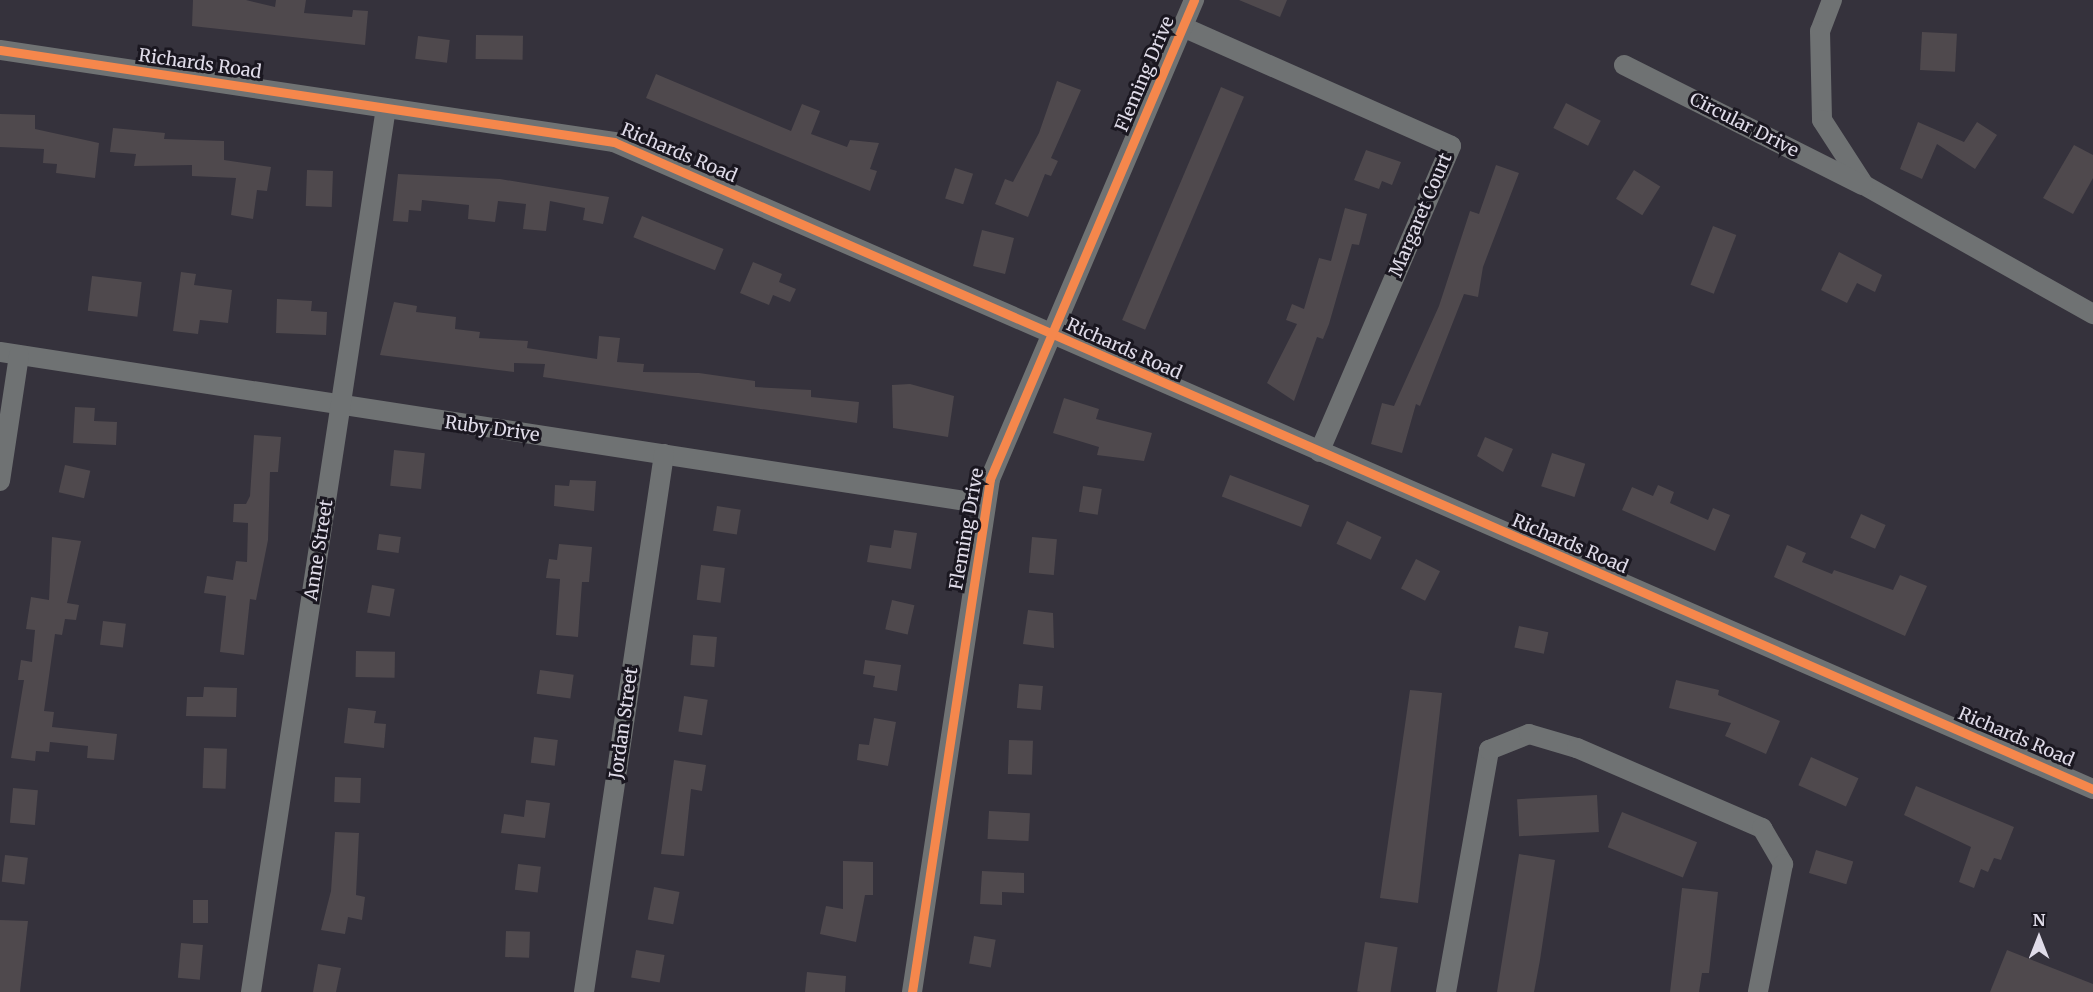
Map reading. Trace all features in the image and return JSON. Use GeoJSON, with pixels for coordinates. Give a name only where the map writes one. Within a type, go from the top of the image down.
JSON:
{"type":"FeatureCollection","features":[{"type":"Feature","properties":{"kind":"street","name":"Fleming Drive"},"geometry":{"type":"LineString","coordinates":[[912,992],[985,504],[1001,444],[1194,0]]}},
{"type":"Feature","properties":{"kind":"street","name":"Circular Drive"},"geometry":{"type":"LineString","coordinates":[[1832,0],[1820,31],[1822,120],[1864,185]]}},
{"type":"Feature","properties":{"kind":"street","name":"Margaret Court"},"geometry":{"type":"LineString","coordinates":[[1183,27],[1451,146],[1318,452]]}},
{"type":"Feature","properties":{"kind":"street","name":"Richards Road"},"geometry":{"type":"LineString","coordinates":[[0,51],[614,142],[1318,452],[2093,789]]}},
{"type":"Feature","properties":{"kind":"street","name":"Circular Drive"},"geometry":{"type":"LineString","coordinates":[[1624,66],[1864,185],[2093,314]]}},
{"type":"Feature","properties":{"kind":"street","name":"Anne Street"},"geometry":{"type":"LineString","coordinates":[[251,992],[386,108]]}},
{"type":"Feature","properties":{"kind":"street","name":"Ruby Drive"},"geometry":{"type":"LineString","coordinates":[[10,354],[341,407],[985,504]]}},
{"type":"Feature","properties":{"kind":"street"},"geometry":{"type":"LineString","coordinates":[[0,481],[10,354]]}},
{"type":"Feature","properties":{"kind":"street","name":"Jordan Street"},"geometry":{"type":"LineString","coordinates":[[584,992],[664,454]]}},
{"type":"Feature","properties":{"kind":"street"},"geometry":{"type":"LineString","coordinates":[[1446,992],[1489,750],[1529,735],[1577,748],[1762,828],[1783,864],[1758,992]]}},
{"type":"Feature","properties":{"kind":"building"},"geometry":{"type":"Polygon","coordinates":[[[193,0],[246,0],[275,7],[276,0],[306,0],[304,13],[352,17],[353,10],[368,11],[365,45],[192,26],[193,0]]]}},
{"type":"Feature","properties":{"kind":"building"},"geometry":{"type":"Polygon","coordinates":[[[1239,0],[1287,0],[1280,17],[1239,0]]]}},
{"type":"Feature","properties":{"kind":"building"},"geometry":{"type":"Polygon","coordinates":[[[1922,32],[1957,34],[1955,72],[1920,70],[1922,32]]]}},
{"type":"Feature","properties":{"kind":"building"},"geometry":{"type":"Polygon","coordinates":[[[476,35],[523,36],[523,60],[476,59],[476,35]]]}},
{"type":"Feature","properties":{"kind":"building"},"geometry":{"type":"Polygon","coordinates":[[[418,36],[450,40],[447,63],[415,59],[418,36]]]}},
{"type":"Feature","properties":{"kind":"building"},"geometry":{"type":"Polygon","coordinates":[[[656,74],[791,131],[802,104],[820,111],[811,134],[847,147],[850,140],[879,143],[870,169],[877,171],[870,191],[646,98],[656,74]]]}},
{"type":"Feature","properties":{"kind":"building"},"geometry":{"type":"Polygon","coordinates":[[[1057,81],[1081,90],[1051,158],[1058,161],[1051,176],[1045,174],[1028,217],[995,204],[1005,179],[1013,182],[1039,133],[1057,81]]]}},
{"type":"Feature","properties":{"kind":"building"},"geometry":{"type":"Polygon","coordinates":[[[1221,87],[1244,97],[1145,330],[1122,320],[1221,87]]]}},
{"type":"Feature","properties":{"kind":"building"},"geometry":{"type":"Polygon","coordinates":[[[1566,103],[1601,121],[1588,146],[1553,128],[1566,103]]]}},
{"type":"Feature","properties":{"kind":"building"},"geometry":{"type":"Polygon","coordinates":[[[0,114],[35,115],[35,129],[99,143],[95,178],[56,173],[57,164],[43,163],[44,149],[0,147],[0,114]]]}},
{"type":"Feature","properties":{"kind":"building"},"geometry":{"type":"Polygon","coordinates":[[[1918,122],[1964,142],[1977,122],[1997,135],[1975,169],[1937,144],[1922,179],[1900,169],[1918,122]]]}},
{"type":"Feature","properties":{"kind":"building"},"geometry":{"type":"Polygon","coordinates":[[[113,128],[165,133],[164,139],[224,141],[224,160],[271,167],[267,191],[257,190],[253,219],[231,215],[236,178],[192,176],[192,165],[134,166],[136,154],[110,152],[113,128]]]}},
{"type":"Feature","properties":{"kind":"building"},"geometry":{"type":"Polygon","coordinates":[[[2074,145],[2093,155],[2093,178],[2073,214],[2043,198],[2074,145]]]}},
{"type":"Feature","properties":{"kind":"building"},"geometry":{"type":"Polygon","coordinates":[[[1366,150],[1401,162],[1392,185],[1382,181],[1379,189],[1354,180],[1366,150]]]}},
{"type":"Feature","properties":{"kind":"building"},"geometry":{"type":"Polygon","coordinates":[[[1496,165],[1519,173],[1483,267],[1478,297],[1464,294],[1420,406],[1416,404],[1402,453],[1371,444],[1382,403],[1394,406],[1439,306],[1470,211],[1479,214],[1496,165]]]}},
{"type":"Feature","properties":{"kind":"building"},"geometry":{"type":"Polygon","coordinates":[[[955,168],[973,174],[963,204],[945,198],[955,168]]]}},
{"type":"Feature","properties":{"kind":"building"},"geometry":{"type":"Polygon","coordinates":[[[307,170],[333,171],[332,207],[306,206],[307,170]]]}},
{"type":"Feature","properties":{"kind":"building"},"geometry":{"type":"Polygon","coordinates":[[[1634,170],[1660,186],[1642,215],[1616,199],[1634,170]]]}},
{"type":"Feature","properties":{"kind":"building"},"geometry":{"type":"Polygon","coordinates":[[[398,174],[500,179],[609,197],[603,224],[583,220],[585,208],[550,201],[546,231],[523,229],[526,204],[498,201],[495,222],[468,219],[469,205],[422,200],[421,211],[409,210],[408,222],[393,221],[398,174]]]}},
{"type":"Feature","properties":{"kind":"building"},"geometry":{"type":"Polygon","coordinates":[[[1345,208],[1367,214],[1359,245],[1352,244],[1329,324],[1323,339],[1317,337],[1294,401],[1267,383],[1297,324],[1286,320],[1292,304],[1304,309],[1319,258],[1331,261],[1345,208]]]}},
{"type":"Feature","properties":{"kind":"building"},"geometry":{"type":"Polygon","coordinates":[[[642,216],[724,249],[715,270],[633,237],[642,216]]]}},
{"type":"Feature","properties":{"kind":"building"},"geometry":{"type":"Polygon","coordinates":[[[1713,226],[1736,235],[1714,294],[1690,285],[1713,226]]]}},
{"type":"Feature","properties":{"kind":"building"},"geometry":{"type":"Polygon","coordinates":[[[982,230],[1014,238],[1005,274],[973,266],[982,230]]]}},
{"type":"Feature","properties":{"kind":"building"},"geometry":{"type":"Polygon","coordinates":[[[1839,252],[1882,275],[1875,292],[1857,283],[1847,303],[1821,290],[1839,252]]]}},
{"type":"Feature","properties":{"kind":"building"},"geometry":{"type":"Polygon","coordinates":[[[753,262],[782,274],[779,282],[796,289],[790,302],[773,295],[769,305],[740,293],[753,262]]]}},
{"type":"Feature","properties":{"kind":"building"},"geometry":{"type":"Polygon","coordinates":[[[181,272],[196,274],[194,285],[232,290],[228,323],[200,320],[198,334],[173,331],[181,272]]]}},
{"type":"Feature","properties":{"kind":"building"},"geometry":{"type":"Polygon","coordinates":[[[92,276],[142,282],[137,317],[88,311],[92,276]]]}},
{"type":"Feature","properties":{"kind":"building"},"geometry":{"type":"Polygon","coordinates":[[[277,299],[312,301],[311,311],[327,312],[326,335],[276,333],[277,299]]]}},
{"type":"Feature","properties":{"kind":"building"},"geometry":{"type":"Polygon","coordinates":[[[394,302],[417,306],[416,312],[456,317],[455,329],[480,332],[479,338],[528,341],[527,348],[597,359],[599,336],[620,338],[617,362],[644,364],[643,372],[699,373],[755,381],[755,387],[811,390],[811,397],[859,402],[857,423],[543,377],[545,364],[514,363],[514,372],[380,355],[394,302]]]}},
{"type":"Feature","properties":{"kind":"building"},"geometry":{"type":"Polygon","coordinates":[[[910,384],[954,396],[948,437],[893,428],[892,385],[910,384]]]}},
{"type":"Feature","properties":{"kind":"building"},"geometry":{"type":"Polygon","coordinates":[[[1064,398],[1099,409],[1096,419],[1152,433],[1144,461],[1097,455],[1099,447],[1053,433],[1064,398]]]}},
{"type":"Feature","properties":{"kind":"building"},"geometry":{"type":"Polygon","coordinates":[[[75,407],[95,408],[94,421],[117,422],[116,445],[73,443],[75,407]]]}},
{"type":"Feature","properties":{"kind":"building"},"geometry":{"type":"Polygon","coordinates":[[[254,435],[281,437],[278,472],[270,472],[268,540],[256,600],[250,599],[244,655],[220,652],[226,596],[204,593],[207,576],[233,580],[236,561],[247,562],[248,523],[233,522],[234,504],[246,504],[250,496],[254,435]]]}},
{"type":"Feature","properties":{"kind":"building"},"geometry":{"type":"Polygon","coordinates":[[[1485,437],[1513,449],[1503,472],[1477,456],[1485,437]]]}},
{"type":"Feature","properties":{"kind":"building"},"geometry":{"type":"Polygon","coordinates":[[[394,450],[425,453],[421,489],[390,486],[394,450]]]}},
{"type":"Feature","properties":{"kind":"building"},"geometry":{"type":"Polygon","coordinates":[[[1552,453],[1585,464],[1574,497],[1541,486],[1552,453]]]}},
{"type":"Feature","properties":{"kind":"building"},"geometry":{"type":"Polygon","coordinates":[[[65,465],[90,471],[84,498],[59,492],[65,465]]]}},
{"type":"Feature","properties":{"kind":"building"},"geometry":{"type":"Polygon","coordinates":[[[1230,475],[1309,505],[1301,527],[1222,496],[1230,475]]]}},
{"type":"Feature","properties":{"kind":"building"},"geometry":{"type":"Polygon","coordinates":[[[570,480],[596,481],[594,511],[554,506],[555,485],[569,486],[570,480]]]}},
{"type":"Feature","properties":{"kind":"building"},"geometry":{"type":"Polygon","coordinates":[[[1658,485],[1674,492],[1670,503],[1708,520],[1713,508],[1730,515],[1715,551],[1622,510],[1632,487],[1653,496],[1658,485]]]}},
{"type":"Feature","properties":{"kind":"building"},"geometry":{"type":"Polygon","coordinates":[[[1083,486],[1102,489],[1098,515],[1079,512],[1083,486]]]}},
{"type":"Feature","properties":{"kind":"building"},"geometry":{"type":"Polygon","coordinates":[[[717,506],[741,510],[737,534],[713,531],[717,506]]]}},
{"type":"Feature","properties":{"kind":"building"},"geometry":{"type":"Polygon","coordinates":[[[1861,514],[1886,525],[1875,549],[1850,538],[1861,514]]]}},
{"type":"Feature","properties":{"kind":"building"},"geometry":{"type":"Polygon","coordinates":[[[1347,521],[1381,537],[1371,560],[1336,544],[1347,521]]]}},
{"type":"Feature","properties":{"kind":"building"},"geometry":{"type":"Polygon","coordinates":[[[894,530],[917,533],[911,569],[867,562],[870,545],[891,548],[894,530]]]}},
{"type":"Feature","properties":{"kind":"building"},"geometry":{"type":"Polygon","coordinates":[[[379,534],[401,537],[399,553],[377,550],[379,534]]]}},
{"type":"Feature","properties":{"kind":"building"},"geometry":{"type":"Polygon","coordinates":[[[52,537],[81,541],[67,603],[79,605],[76,620],[65,619],[62,635],[55,634],[44,711],[54,712],[52,727],[117,734],[114,760],[87,758],[88,746],[50,742],[49,752],[36,751],[35,761],[11,758],[24,680],[18,680],[21,660],[32,662],[35,630],[26,629],[31,597],[49,600],[52,537]]]}},
{"type":"Feature","properties":{"kind":"building"},"geometry":{"type":"Polygon","coordinates":[[[1032,537],[1057,539],[1054,575],[1029,573],[1032,537]]]}},
{"type":"Feature","properties":{"kind":"building"},"geometry":{"type":"Polygon","coordinates":[[[559,544],[592,547],[589,582],[582,582],[578,637],[556,635],[560,579],[546,578],[549,559],[557,560],[559,544]]]}},
{"type":"Feature","properties":{"kind":"building"},"geometry":{"type":"Polygon","coordinates":[[[1787,545],[1806,553],[1802,562],[1832,574],[1834,570],[1893,590],[1900,575],[1927,586],[1905,636],[1774,577],[1787,545]]]}},
{"type":"Feature","properties":{"kind":"building"},"geometry":{"type":"Polygon","coordinates":[[[1416,559],[1440,571],[1425,601],[1401,588],[1416,559]]]}},
{"type":"Feature","properties":{"kind":"building"},"geometry":{"type":"Polygon","coordinates":[[[701,565],[725,568],[721,603],[697,600],[701,565]]]}},
{"type":"Feature","properties":{"kind":"building"},"geometry":{"type":"Polygon","coordinates":[[[372,585],[395,589],[390,617],[367,613],[372,585]]]}},
{"type":"Feature","properties":{"kind":"building"},"geometry":{"type":"Polygon","coordinates":[[[892,600],[914,605],[908,634],[885,629],[892,600]]]}},
{"type":"Feature","properties":{"kind":"building"},"geometry":{"type":"Polygon","coordinates":[[[1028,610],[1053,613],[1054,648],[1023,644],[1028,610]]]}},
{"type":"Feature","properties":{"kind":"building"},"geometry":{"type":"Polygon","coordinates":[[[103,621],[126,624],[123,648],[100,645],[103,621]]]}},
{"type":"Feature","properties":{"kind":"building"},"geometry":{"type":"Polygon","coordinates":[[[1519,626],[1548,632],[1544,654],[1514,648],[1519,626]]]}},
{"type":"Feature","properties":{"kind":"building"},"geometry":{"type":"Polygon","coordinates":[[[693,635],[717,637],[714,667],[690,665],[693,635]]]}},
{"type":"Feature","properties":{"kind":"building"},"geometry":{"type":"Polygon","coordinates":[[[356,651],[395,652],[395,678],[356,677],[356,651]]]}},
{"type":"Feature","properties":{"kind":"building"},"geometry":{"type":"Polygon","coordinates":[[[865,660],[901,665],[897,691],[873,687],[875,676],[863,674],[865,660]]]}},
{"type":"Feature","properties":{"kind":"building"},"geometry":{"type":"Polygon","coordinates":[[[540,670],[574,675],[570,698],[537,694],[540,670]]]}},
{"type":"Feature","properties":{"kind":"building"},"geometry":{"type":"Polygon","coordinates":[[[1676,680],[1719,690],[1718,695],[1780,721],[1766,754],[1725,736],[1731,723],[1669,708],[1676,680]]]}},
{"type":"Feature","properties":{"kind":"building"},"geometry":{"type":"Polygon","coordinates":[[[1019,684],[1043,686],[1041,710],[1017,708],[1019,684]]]}},
{"type":"Feature","properties":{"kind":"building"},"geometry":{"type":"Polygon","coordinates":[[[204,687],[237,688],[236,717],[186,716],[187,697],[203,697],[204,687]]]}},
{"type":"Feature","properties":{"kind":"building"},"geometry":{"type":"Polygon","coordinates":[[[1410,690],[1442,693],[1418,903],[1380,898],[1410,690]]]}},
{"type":"Feature","properties":{"kind":"building"},"geometry":{"type":"Polygon","coordinates":[[[684,696],[708,700],[702,735],[678,732],[684,696]]]}},
{"type":"Feature","properties":{"kind":"building"},"geometry":{"type":"Polygon","coordinates":[[[348,708],[376,711],[374,723],[386,724],[384,748],[344,743],[348,708]]]}},
{"type":"Feature","properties":{"kind":"building"},"geometry":{"type":"Polygon","coordinates":[[[874,718],[896,722],[888,766],[857,760],[859,744],[869,745],[874,718]]]}},
{"type":"Feature","properties":{"kind":"building"},"geometry":{"type":"Polygon","coordinates":[[[534,737],[558,740],[555,766],[531,763],[534,737]]]}},
{"type":"Feature","properties":{"kind":"building"},"geometry":{"type":"Polygon","coordinates":[[[1009,740],[1033,741],[1032,775],[1008,774],[1009,740]]]}},
{"type":"Feature","properties":{"kind":"building"},"geometry":{"type":"Polygon","coordinates":[[[204,748],[227,749],[226,789],[203,788],[204,748]]]}},
{"type":"Feature","properties":{"kind":"building"},"geometry":{"type":"Polygon","coordinates":[[[1811,757],[1859,778],[1846,806],[1798,785],[1811,757]]]}},
{"type":"Feature","properties":{"kind":"building"},"geometry":{"type":"Polygon","coordinates":[[[674,760],[706,765],[702,791],[691,789],[684,856],[661,854],[674,760]]]}},
{"type":"Feature","properties":{"kind":"building"},"geometry":{"type":"Polygon","coordinates":[[[335,777],[361,778],[360,803],[334,802],[335,777]]]}},
{"type":"Feature","properties":{"kind":"building"},"geometry":{"type":"Polygon","coordinates":[[[1916,786],[2014,827],[2001,860],[1994,858],[1988,872],[1981,869],[1974,888],[1959,882],[1971,847],[1904,815],[1916,786]]]}},
{"type":"Feature","properties":{"kind":"building"},"geometry":{"type":"Polygon","coordinates":[[[13,788],[38,790],[35,825],[10,823],[13,788]]]}},
{"type":"Feature","properties":{"kind":"building"},"geometry":{"type":"Polygon","coordinates":[[[1597,795],[1599,832],[1519,836],[1517,799],[1597,795]]]}},
{"type":"Feature","properties":{"kind":"building"},"geometry":{"type":"Polygon","coordinates":[[[526,800],[550,803],[545,838],[501,833],[504,814],[524,817],[526,800]]]}},
{"type":"Feature","properties":{"kind":"building"},"geometry":{"type":"Polygon","coordinates":[[[989,811],[1030,813],[1028,841],[988,839],[989,811]]]}},
{"type":"Feature","properties":{"kind":"building"},"geometry":{"type":"Polygon","coordinates":[[[1622,812],[1697,842],[1683,878],[1608,847],[1622,812]]]}},
{"type":"Feature","properties":{"kind":"building"},"geometry":{"type":"Polygon","coordinates":[[[335,832],[359,833],[356,895],[365,897],[362,920],[348,917],[345,934],[321,930],[331,891],[335,832]]]}},
{"type":"Feature","properties":{"kind":"building"},"geometry":{"type":"Polygon","coordinates":[[[1816,850],[1853,861],[1846,884],[1809,873],[1816,850]]]}},
{"type":"Feature","properties":{"kind":"building"},"geometry":{"type":"Polygon","coordinates":[[[1519,854],[1555,860],[1540,960],[1534,992],[1497,992],[1519,854]]]}},
{"type":"Feature","properties":{"kind":"building"},"geometry":{"type":"Polygon","coordinates":[[[5,855],[28,858],[25,885],[2,882],[5,855]]]}},
{"type":"Feature","properties":{"kind":"building"},"geometry":{"type":"Polygon","coordinates":[[[843,861],[873,862],[873,895],[865,895],[856,942],[820,934],[826,906],[843,909],[843,861]]]}},
{"type":"Feature","properties":{"kind":"building"},"geometry":{"type":"Polygon","coordinates":[[[518,864],[541,867],[538,893],[515,890],[518,864]]]}},
{"type":"Feature","properties":{"kind":"building"},"geometry":{"type":"Polygon","coordinates":[[[982,871],[1024,873],[1024,893],[1002,892],[1002,905],[980,904],[982,871]]]}},
{"type":"Feature","properties":{"kind":"building"},"geometry":{"type":"Polygon","coordinates":[[[654,887],[680,892],[673,924],[648,919],[654,887]]]}},
{"type":"Feature","properties":{"kind":"building"},"geometry":{"type":"Polygon","coordinates":[[[1682,888],[1718,892],[1709,973],[1702,973],[1699,992],[1670,992],[1682,888]]]}},
{"type":"Feature","properties":{"kind":"building"},"geometry":{"type":"Polygon","coordinates":[[[193,900],[208,900],[208,923],[193,923],[193,900]]]}},
{"type":"Feature","properties":{"kind":"building"},"geometry":{"type":"Polygon","coordinates":[[[0,920],[28,921],[20,992],[0,992],[0,920]]]}},
{"type":"Feature","properties":{"kind":"building"},"geometry":{"type":"Polygon","coordinates":[[[506,931],[530,932],[529,958],[505,957],[506,931]]]}},
{"type":"Feature","properties":{"kind":"building"},"geometry":{"type":"Polygon","coordinates":[[[974,936],[996,940],[991,967],[969,964],[974,936]]]}},
{"type":"Feature","properties":{"kind":"building"},"geometry":{"type":"Polygon","coordinates":[[[1365,942],[1398,947],[1390,992],[1357,991],[1365,942]]]}},
{"type":"Feature","properties":{"kind":"building"},"geometry":{"type":"Polygon","coordinates":[[[181,943],[203,945],[200,980],[178,978],[181,943]]]}},
{"type":"Feature","properties":{"kind":"building"},"geometry":{"type":"Polygon","coordinates":[[[636,950],[665,955],[660,983],[631,978],[636,950]]]}},
{"type":"Feature","properties":{"kind":"building"},"geometry":{"type":"Polygon","coordinates":[[[2007,950],[2093,984],[2093,992],[1990,992],[2007,950]]]}},
{"type":"Feature","properties":{"kind":"building"},"geometry":{"type":"Polygon","coordinates":[[[318,964],[341,968],[336,992],[313,992],[318,964]]]}},
{"type":"Feature","properties":{"kind":"building"},"geometry":{"type":"Polygon","coordinates":[[[807,972],[846,976],[845,992],[805,992],[807,972]]]}},
{"type":"Feature","properties":{"kind":"cycle path"},"geometry":{"type":"LineString","coordinates":[[912,992],[990,479],[1194,0]]}},
{"type":"Feature","properties":{"kind":"cycle path"},"geometry":{"type":"LineString","coordinates":[[0,50],[614,142],[2093,789]]}}]}
